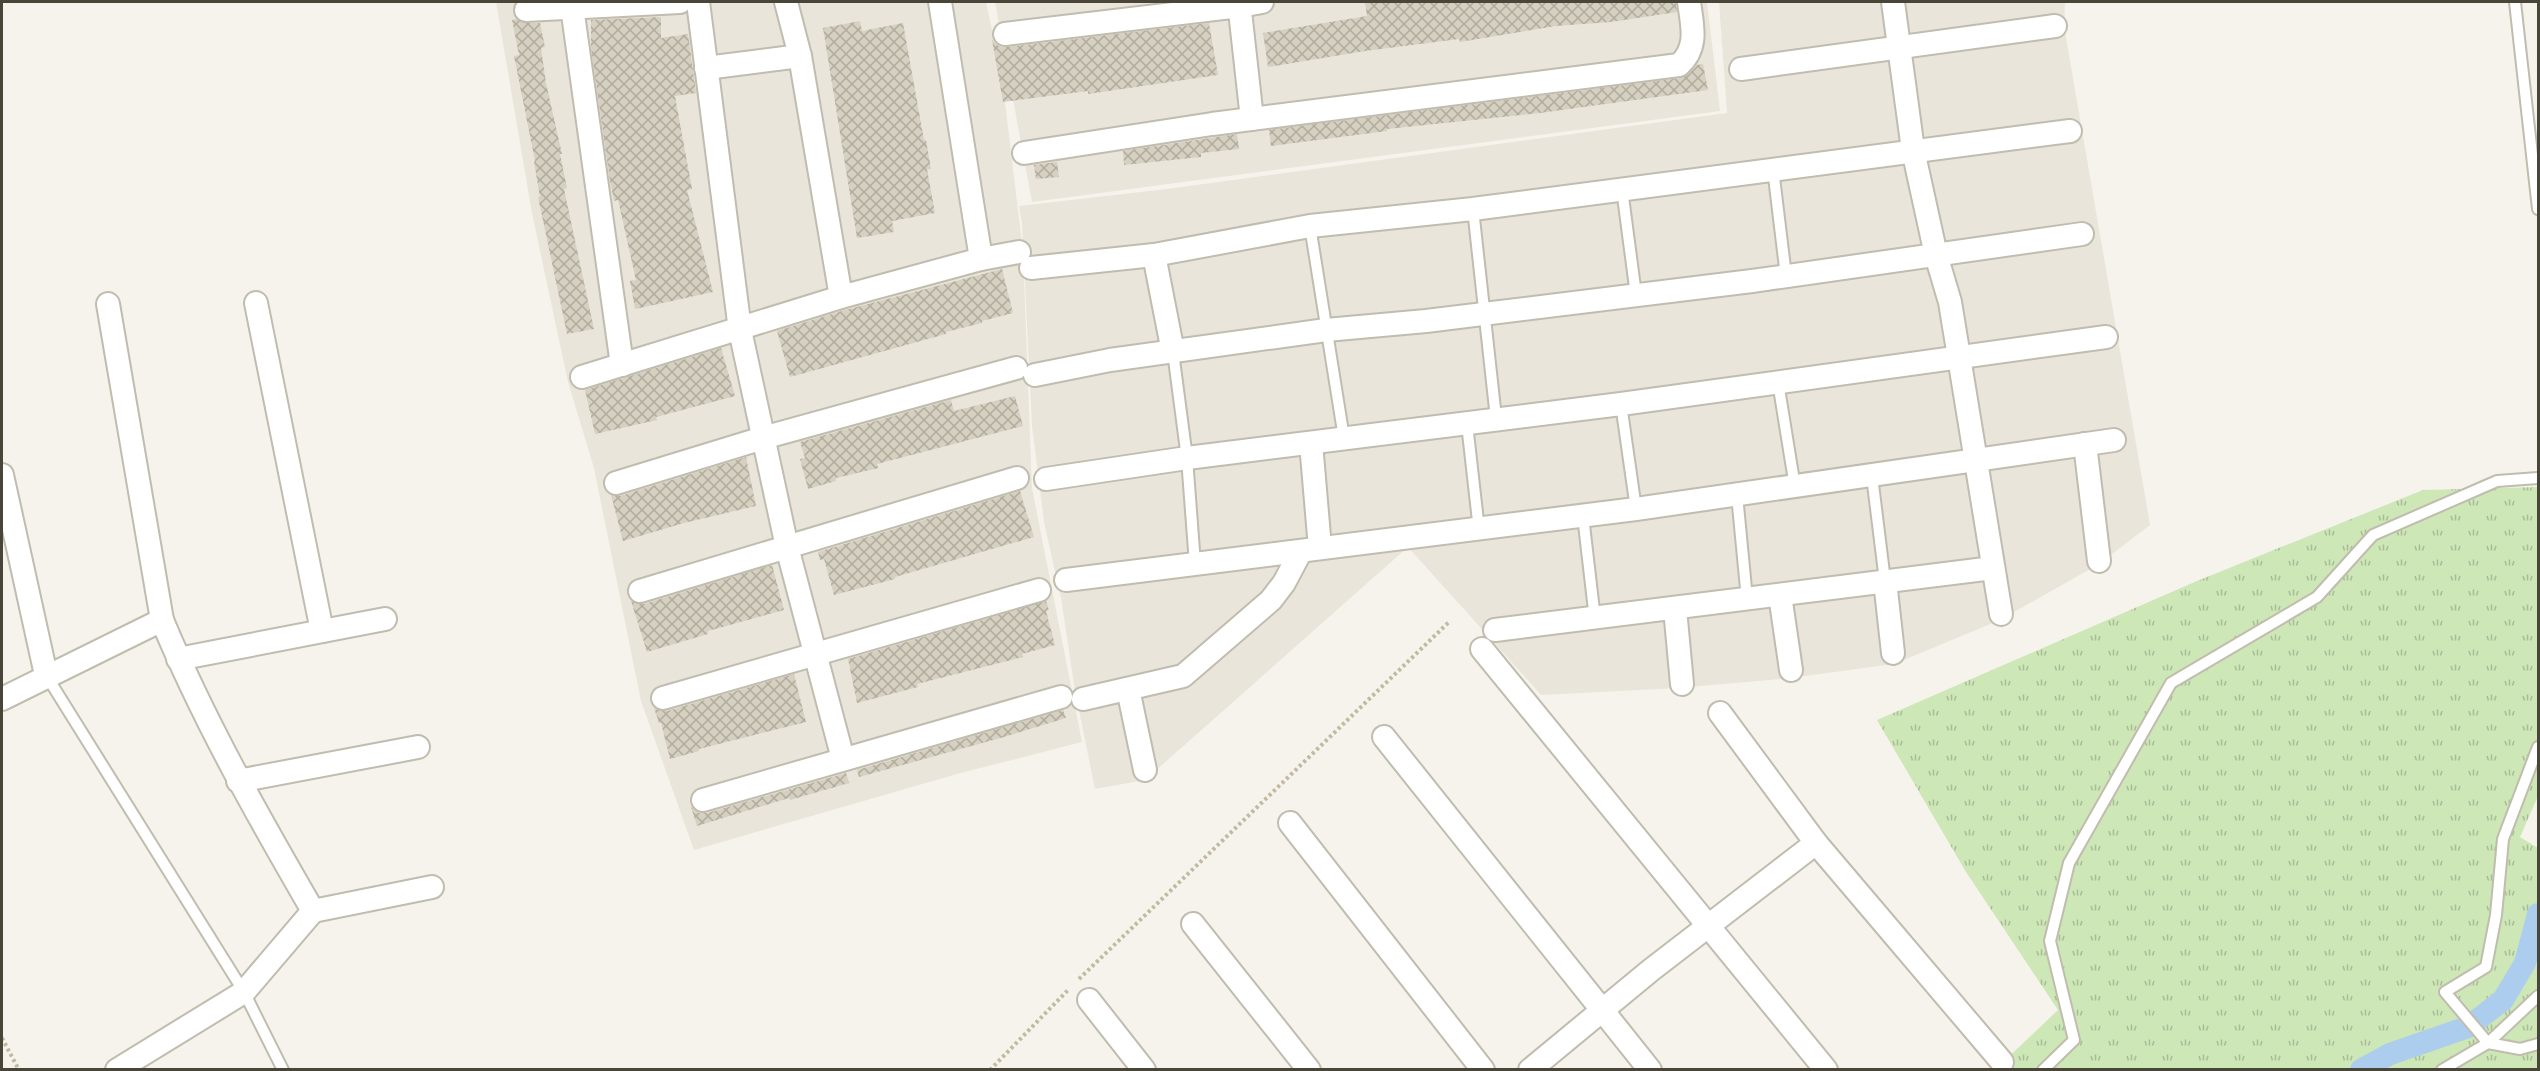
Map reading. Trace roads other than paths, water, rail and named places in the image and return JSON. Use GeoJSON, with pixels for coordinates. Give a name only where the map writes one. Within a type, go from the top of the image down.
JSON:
{"type":"FeatureCollection","features":[{"type":"Feature","properties":{"kind":"street"},"geometry":{"type":"LineString","coordinates":[[526,10],[680,2]]}},
{"type":"Feature","properties":{"kind":"street"},"geometry":{"type":"LineString","coordinates":[[698,2],[737,290],[740,330],[787,546],[843,759]]}},
{"type":"Feature","properties":{"kind":"street"},"geometry":{"type":"LineString","coordinates":[[786,2],[800,56],[841,297]]}},
{"type":"Feature","properties":{"kind":"street"},"geometry":{"type":"LineString","coordinates":[[940,2],[981,259]]}},
{"type":"Feature","properties":{"kind":"street"},"geometry":{"type":"LineString","coordinates":[[1005,34],[1262,2]]}},
{"type":"Feature","properties":{"kind":"street"},"geometry":{"type":"LineString","coordinates":[[1024,153],[1252,119],[1679,65],[1686,59],[1694,41],[1689,2]]}},
{"type":"Feature","properties":{"kind":"street"},"geometry":{"type":"LineString","coordinates":[[1893,2],[1913,150],[1936,255],[1950,302],[2001,614]]}},
{"type":"Feature","properties":{"kind":"street"},"geometry":{"type":"LineString","coordinates":[[1239,4],[1252,119]]}},
{"type":"Feature","properties":{"kind":"street"},"geometry":{"type":"LineString","coordinates":[[572,7],[622,365]]}},
{"type":"Feature","properties":{"kind":"street"},"geometry":{"type":"LineString","coordinates":[[1741,69],[2055,26]]}},
{"type":"Feature","properties":{"kind":"street"},"geometry":{"type":"LineString","coordinates":[[706,68],[800,56]]}},
{"type":"Feature","properties":{"kind":"street"},"geometry":{"type":"LineString","coordinates":[[582,377],[841,297],[981,259],[1025,260],[1154,255],[1310,226],[1473,209],[2070,130]]}},
{"type":"Feature","properties":{"kind":"street"},"geometry":{"type":"LineString","coordinates":[[616,483],[763,438],[1025,372],[1326,330],[1786,276],[2082,234]]}},
{"type":"Feature","properties":{"kind":"street"},"geometry":{"type":"LineString","coordinates":[[1154,255],[1173,352]]}},
{"type":"Feature","properties":{"kind":"street"},"geometry":{"type":"LineString","coordinates":[[256,303],[322,631]]}},
{"type":"Feature","properties":{"kind":"street"},"geometry":{"type":"LineString","coordinates":[[108,304],[162,620],[178,659],[238,781],[313,911]]}},
{"type":"Feature","properties":{"kind":"street"},"geometry":{"type":"LineString","coordinates":[[1046,479],[1187,458],[1467,424],[1496,418],[1621,404],[1959,359],[2106,337]]}},
{"type":"Feature","properties":{"kind":"street"},"geometry":{"type":"LineString","coordinates":[[1066,580],[1479,530],[2114,440]]}},
{"type":"Feature","properties":{"kind":"street"},"geometry":{"type":"LineString","coordinates":[[703,800],[843,759],[1072,698],[1128,689],[1183,676],[1271,600],[1311,550],[1311,443]]}},
{"type":"Feature","properties":{"kind":"street"},"geometry":{"type":"LineString","coordinates":[[2085,444],[2099,561]]}},
{"type":"Feature","properties":{"kind":"street"},"geometry":{"type":"LineString","coordinates":[[2,475],[46,675]]}},
{"type":"Feature","properties":{"kind":"street"},"geometry":{"type":"LineString","coordinates":[[640,591],[1017,478]]}},
{"type":"Feature","properties":{"kind":"street"},"geometry":{"type":"LineString","coordinates":[[1495,630],[1993,568]]}},
{"type":"Feature","properties":{"kind":"street"},"geometry":{"type":"LineString","coordinates":[[1885,581],[1893,652]]}},
{"type":"Feature","properties":{"kind":"street"},"geometry":{"type":"LineString","coordinates":[[663,698],[816,656],[1039,590]]}},
{"type":"Feature","properties":{"kind":"street"},"geometry":{"type":"LineString","coordinates":[[1780,595],[1791,670]]}},
{"type":"Feature","properties":{"kind":"street"},"geometry":{"type":"LineString","coordinates":[[1675,609],[1682,684]]}},
{"type":"Feature","properties":{"kind":"street"},"geometry":{"type":"LineString","coordinates":[[178,659],[385,619]]}},
{"type":"Feature","properties":{"kind":"street"},"geometry":{"type":"LineString","coordinates":[[2,699],[46,675],[162,620]]}},
{"type":"Feature","properties":{"kind":"street"},"geometry":{"type":"LineString","coordinates":[[1482,649],[1826,1070]]}},
{"type":"Feature","properties":{"kind":"street"},"geometry":{"type":"LineString","coordinates":[[1128,689],[1145,770]]}},
{"type":"Feature","properties":{"kind":"street"},"geometry":{"type":"LineString","coordinates":[[1720,713],[1816,843],[2002,1062]]}},
{"type":"Feature","properties":{"kind":"street"},"geometry":{"type":"LineString","coordinates":[[1384,737],[1650,1070]]}},
{"type":"Feature","properties":{"kind":"street"},"geometry":{"type":"LineString","coordinates":[[238,781],[418,747]]}},
{"type":"Feature","properties":{"kind":"street"},"geometry":{"type":"LineString","coordinates":[[1290,824],[1483,1070]]}},
{"type":"Feature","properties":{"kind":"street"},"geometry":{"type":"LineString","coordinates":[[1530,1070],[1602,1010],[1816,843]]}},
{"type":"Feature","properties":{"kind":"street"},"geometry":{"type":"LineString","coordinates":[[117,1070],[244,992],[313,911],[432,887]]}},
{"type":"Feature","properties":{"kind":"street"},"geometry":{"type":"LineString","coordinates":[[1193,924],[1309,1070]]}},
{"type":"Feature","properties":{"kind":"street"},"geometry":{"type":"LineString","coordinates":[[1089,1000],[1144,1070]]}},
{"type":"Feature","properties":{"kind":"lane"},"geometry":{"type":"LineString","coordinates":[[2515,2],[2538,209]]}},
{"type":"Feature","properties":{"kind":"lane"},"geometry":{"type":"LineString","coordinates":[[1773,169],[1786,276]]}},
{"type":"Feature","properties":{"kind":"lane"},"geometry":{"type":"LineString","coordinates":[[1622,189],[1636,295]]}},
{"type":"Feature","properties":{"kind":"lane"},"geometry":{"type":"LineString","coordinates":[[1473,209],[1496,418]]}},
{"type":"Feature","properties":{"kind":"lane"},"geometry":{"type":"LineString","coordinates":[[1310,226],[1344,438]]}},
{"type":"Feature","properties":{"kind":"lane"},"geometry":{"type":"LineString","coordinates":[[1173,352],[1187,458],[1195,564]]}},
{"type":"Feature","properties":{"kind":"lane"},"geometry":{"type":"LineString","coordinates":[[1778,382],[1795,487]]}},
{"type":"Feature","properties":{"kind":"lane"},"geometry":{"type":"LineString","coordinates":[[1621,404],[1636,509]]}},
{"type":"Feature","properties":{"kind":"lane"},"geometry":{"type":"LineString","coordinates":[[1467,424],[1479,530]]}},
{"type":"Feature","properties":{"kind":"lane"},"geometry":{"type":"LineString","coordinates":[[1872,476],[1885,581]]}},
{"type":"Feature","properties":{"kind":"lane"},"geometry":{"type":"LineString","coordinates":[[2043,1070],[2074,1040],[2050,941],[2069,863],[2171,683],[2317,597],[2373,535],[2497,481],[2538,478]]}},
{"type":"Feature","properties":{"kind":"lane"},"geometry":{"type":"LineString","coordinates":[[1737,495],[1747,599]]}},
{"type":"Feature","properties":{"kind":"lane"},"geometry":{"type":"LineString","coordinates":[[1583,516],[1595,619]]}},
{"type":"Feature","properties":{"kind":"lane"},"geometry":{"type":"LineString","coordinates":[[46,675],[244,992],[283,1070]]}},
{"type":"Feature","properties":{"kind":"lane"},"geometry":{"type":"LineString","coordinates":[[2538,747],[2503,839],[2496,915],[2486,967],[2445,992],[2488,1042],[2520,1048],[2538,1044]]}},
{"type":"Feature","properties":{"kind":"lane"},"geometry":{"type":"LineString","coordinates":[[2442,1070],[2488,1042],[2538,996]]}},
{"type":"Feature","properties":{"kind":"waterway"},"geometry":{"type":"LineString","coordinates":[[2361,1070],[2390,1054],[2468,1027],[2503,1000],[2525,963],[2538,914]]}}]}
